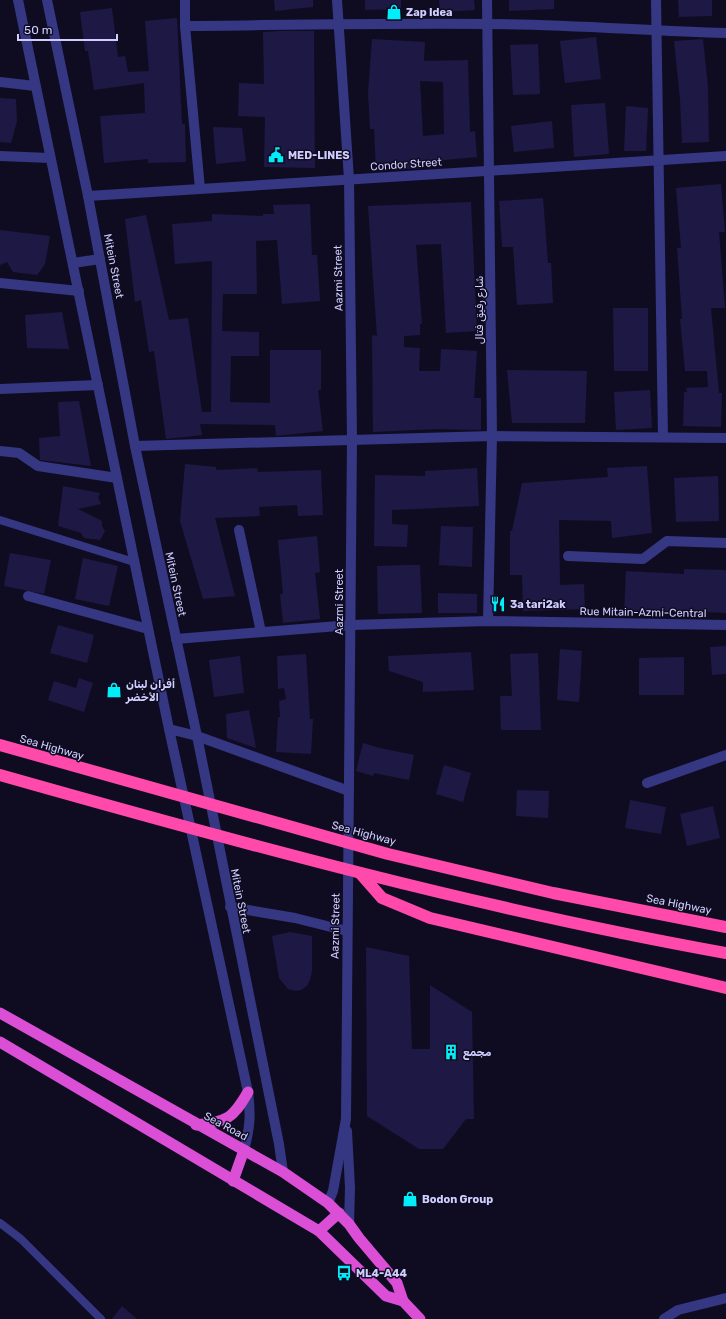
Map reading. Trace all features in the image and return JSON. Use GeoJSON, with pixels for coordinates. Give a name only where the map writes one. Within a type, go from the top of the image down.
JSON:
{"type":"FeatureCollection","features":[{"type":"Feature","properties":{"kind":"highway","name":"Sea Highway"},"geometry":{"type":"LineString","coordinates":[[0,745],[388,854],[553,893],[726,927]]}},
{"type":"Feature","properties":{"kind":"highway"},"geometry":{"type":"LineString","coordinates":[[0,775],[159,820],[360,873],[557,920],[726,953]]}},
{"type":"Feature","properties":{"kind":"highway"},"geometry":{"type":"LineString","coordinates":[[360,873],[382,898],[430,918],[726,988]]}},
{"type":"Feature","properties":{"kind":"highway","name":"Sea Road"},"geometry":{"type":"LineString","coordinates":[[0,1013],[196,1125],[283,1172],[328,1203],[349,1224],[397,1283],[403,1301],[420,1319]]}},
{"type":"Feature","properties":{"kind":"highway","name":"Sea Road"},"geometry":{"type":"LineString","coordinates":[[0,1042],[319,1231],[386,1296],[403,1301]]}},
{"type":"Feature","properties":{"kind":"highway"},"geometry":{"type":"LineString","coordinates":[[196,1125],[228,1119],[238,1109],[248,1092]]}},
{"type":"Feature","properties":{"kind":"highway"},"geometry":{"type":"LineString","coordinates":[[233,1181],[244,1150]]}},
{"type":"Feature","properties":{"kind":"highway"},"geometry":{"type":"LineString","coordinates":[[319,1231],[339,1214]]}},
{"type":"Feature","properties":{"kind":"street"},"geometry":{"type":"LineString","coordinates":[[18,0],[148,630],[248,1092],[251,1124],[244,1150]]}},
{"type":"Feature","properties":{"kind":"street","name":"Mitein Street"},"geometry":{"type":"LineString","coordinates":[[47,0],[88,196],[135,446],[197,736],[230,907],[279,1144],[283,1172]]}},
{"type":"Feature","properties":{"kind":"street"},"geometry":{"type":"LineString","coordinates":[[185,0],[185,26],[200,189]]}},
{"type":"Feature","properties":{"kind":"street","name":"Aazmi Street"},"geometry":{"type":"LineString","coordinates":[[328,1203],[332,1191],[346,1119],[351,625],[352,440],[349,179],[337,0]]}},
{"type":"Feature","properties":{"kind":"street","name":"شارع رفيق فتال"},"geometry":{"type":"LineString","coordinates":[[487,0],[486,24],[490,170],[492,436],[488,621]]}},
{"type":"Feature","properties":{"kind":"street"},"geometry":{"type":"LineString","coordinates":[[656,0],[663,437]]}},
{"type":"Feature","properties":{"kind":"street"},"geometry":{"type":"LineString","coordinates":[[185,26],[486,24],[575,25],[657,31],[726,32]]}},
{"type":"Feature","properties":{"kind":"street"},"geometry":{"type":"LineString","coordinates":[[0,82],[35,86]]}},
{"type":"Feature","properties":{"kind":"street"},"geometry":{"type":"LineString","coordinates":[[0,156],[50,158]]}},
{"type":"Feature","properties":{"kind":"street","name":"Condor Street"},"geometry":{"type":"LineString","coordinates":[[88,196],[726,156]]}},
{"type":"Feature","properties":{"kind":"street"},"geometry":{"type":"LineString","coordinates":[[73,263],[100,259]]}},
{"type":"Feature","properties":{"kind":"street"},"geometry":{"type":"LineString","coordinates":[[0,283],[79,290]]}},
{"type":"Feature","properties":{"kind":"street"},"geometry":{"type":"LineString","coordinates":[[0,389],[98,385]]}},
{"type":"Feature","properties":{"kind":"street"},"geometry":{"type":"LineString","coordinates":[[135,446],[492,436],[726,438]]}},
{"type":"Feature","properties":{"kind":"street"},"geometry":{"type":"LineString","coordinates":[[0,450],[19,454],[38,466],[117,478]]}},
{"type":"Feature","properties":{"kind":"street"},"geometry":{"type":"LineString","coordinates":[[239,530],[261,632]]}},
{"type":"Feature","properties":{"kind":"street"},"geometry":{"type":"LineString","coordinates":[[568,556],[643,559],[667,541],[726,543]]}},
{"type":"Feature","properties":{"kind":"street"},"geometry":{"type":"LineString","coordinates":[[28,596],[148,630]]}},
{"type":"Feature","properties":{"kind":"street","name":"Rue Mitain-Azmi-Central"},"geometry":{"type":"LineString","coordinates":[[176,639],[351,625],[488,621],[726,625]]}},
{"type":"Feature","properties":{"kind":"street"},"geometry":{"type":"LineString","coordinates":[[169,729],[197,736],[349,791]]}},
{"type":"Feature","properties":{"kind":"street"},"geometry":{"type":"LineString","coordinates":[[648,783],[726,755]]}},
{"type":"Feature","properties":{"kind":"street"},"geometry":{"type":"LineString","coordinates":[[230,907],[295,918],[347,931]]}},
{"type":"Feature","properties":{"kind":"street"},"geometry":{"type":"LineString","coordinates":[[346,1119],[350,1188],[349,1224]]}},
{"type":"Feature","properties":{"kind":"street"},"geometry":{"type":"LineString","coordinates":[[664,1319],[678,1310],[726,1298]]}},
{"type":"Feature","properties":{"kind":"lane"},"geometry":{"type":"LineString","coordinates":[[0,520],[134,562]]}},
{"type":"Feature","properties":{"kind":"lane"},"geometry":{"type":"LineString","coordinates":[[0,1224],[21,1239],[101,1319]]}},
{"type":"Feature","properties":{"kind":"building"},"geometry":{"type":"Polygon","coordinates":[[[274,0],[313,0],[313,7],[275,11],[274,0]]]}},
{"type":"Feature","properties":{"kind":"building"},"geometry":{"type":"Polygon","coordinates":[[[365,0],[401,0],[401,9],[365,10],[365,0]]]}},
{"type":"Feature","properties":{"kind":"building"},"geometry":{"type":"Polygon","coordinates":[[[439,0],[474,0],[475,10],[440,12],[439,0]]]}},
{"type":"Feature","properties":{"kind":"building"},"geometry":{"type":"Polygon","coordinates":[[[509,0],[554,0],[554,9],[509,11],[509,0]]]}},
{"type":"Feature","properties":{"kind":"building"},"geometry":{"type":"Polygon","coordinates":[[[678,0],[712,0],[712,16],[679,17],[678,0]]]}},
{"type":"Feature","properties":{"kind":"building"},"geometry":{"type":"Polygon","coordinates":[[[112,8],[118,57],[125,56],[128,72],[149,71],[145,21],[177,18],[182,124],[185,124],[186,162],[148,163],[148,159],[104,163],[100,116],[145,113],[144,83],[94,90],[88,51],[85,51],[80,12],[112,8]]]}},
{"type":"Feature","properties":{"kind":"building"},"geometry":{"type":"Polygon","coordinates":[[[314,31],[315,168],[264,167],[265,117],[238,116],[239,83],[264,84],[263,32],[314,31]]]}},
{"type":"Feature","properties":{"kind":"building"},"geometry":{"type":"Polygon","coordinates":[[[596,37],[601,79],[565,83],[560,41],[596,37]]]}},
{"type":"Feature","properties":{"kind":"building"},"geometry":{"type":"Polygon","coordinates":[[[372,39],[425,42],[424,61],[468,60],[470,132],[475,131],[477,157],[424,162],[424,168],[376,171],[374,129],[370,129],[368,93],[372,39]],[[420,81],[423,136],[444,134],[443,82],[420,81]]]}},
{"type":"Feature","properties":{"kind":"building"},"geometry":{"type":"Polygon","coordinates":[[[703,39],[708,87],[709,142],[682,143],[680,99],[674,41],[703,39]]]}},
{"type":"Feature","properties":{"kind":"building"},"geometry":{"type":"Polygon","coordinates":[[[538,44],[540,94],[513,95],[510,45],[538,44]]]}},
{"type":"Feature","properties":{"kind":"building"},"geometry":{"type":"Polygon","coordinates":[[[0,98],[16,99],[17,121],[11,143],[0,142],[0,98]]]}},
{"type":"Feature","properties":{"kind":"building"},"geometry":{"type":"Polygon","coordinates":[[[605,103],[609,154],[574,157],[571,105],[605,103]]]}},
{"type":"Feature","properties":{"kind":"building"},"geometry":{"type":"Polygon","coordinates":[[[626,106],[648,108],[646,151],[624,151],[626,106]]]}},
{"type":"Feature","properties":{"kind":"building"},"geometry":{"type":"Polygon","coordinates":[[[552,121],[554,148],[514,152],[511,126],[552,121]]]}},
{"type":"Feature","properties":{"kind":"building"},"geometry":{"type":"Polygon","coordinates":[[[213,127],[242,128],[246,161],[216,164],[213,127]]]}},
{"type":"Feature","properties":{"kind":"building"},"geometry":{"type":"Polygon","coordinates":[[[721,184],[725,232],[719,232],[725,308],[711,308],[719,393],[722,393],[721,427],[683,426],[684,392],[687,392],[686,388],[708,387],[707,371],[685,371],[680,319],[682,319],[677,248],[681,248],[676,188],[721,184]]]}},
{"type":"Feature","properties":{"kind":"building"},"geometry":{"type":"Polygon","coordinates":[[[543,198],[548,263],[551,263],[553,303],[517,305],[513,247],[502,247],[499,201],[543,198]]]}},
{"type":"Feature","properties":{"kind":"building"},"geometry":{"type":"Polygon","coordinates":[[[471,202],[477,331],[446,333],[441,244],[416,245],[422,324],[420,324],[420,335],[404,336],[404,347],[420,348],[419,371],[440,371],[441,349],[477,351],[474,398],[481,398],[481,430],[436,429],[373,432],[372,335],[377,336],[368,206],[471,202]]]}},
{"type":"Feature","properties":{"kind":"building"},"geometry":{"type":"Polygon","coordinates":[[[310,204],[312,255],[317,255],[320,301],[282,304],[277,240],[256,241],[257,294],[223,294],[222,331],[259,332],[259,356],[231,356],[230,402],[270,403],[270,350],[321,350],[321,390],[318,390],[323,431],[276,436],[275,425],[200,424],[202,435],[166,439],[154,351],[149,352],[141,300],[135,302],[125,219],[146,215],[169,320],[188,318],[202,412],[211,412],[212,261],[175,264],[172,224],[212,221],[212,214],[263,216],[263,214],[274,214],[273,205],[310,204]]]}},
{"type":"Feature","properties":{"kind":"building"},"geometry":{"type":"Polygon","coordinates":[[[0,230],[50,236],[45,264],[37,275],[13,272],[7,262],[0,265],[0,230]]]}},
{"type":"Feature","properties":{"kind":"building"},"geometry":{"type":"Polygon","coordinates":[[[613,308],[648,308],[648,371],[614,371],[613,308]]]}},
{"type":"Feature","properties":{"kind":"building"},"geometry":{"type":"Polygon","coordinates":[[[62,312],[69,349],[27,348],[25,315],[62,312]]]}},
{"type":"Feature","properties":{"kind":"building"},"geometry":{"type":"Polygon","coordinates":[[[507,370],[587,371],[585,423],[512,423],[507,370]]]}},
{"type":"Feature","properties":{"kind":"building"},"geometry":{"type":"Polygon","coordinates":[[[650,390],[652,428],[616,430],[614,392],[650,390]]]}},
{"type":"Feature","properties":{"kind":"building"},"geometry":{"type":"Polygon","coordinates":[[[79,401],[91,466],[40,460],[39,438],[60,436],[58,402],[79,401]]]}},
{"type":"Feature","properties":{"kind":"building"},"geometry":{"type":"Polygon","coordinates":[[[185,464],[216,467],[216,470],[257,468],[258,472],[321,470],[323,515],[298,516],[297,505],[259,507],[260,516],[215,518],[235,596],[203,599],[180,521],[185,464]]]}},
{"type":"Feature","properties":{"kind":"building"},"geometry":{"type":"Polygon","coordinates":[[[647,466],[652,533],[612,538],[611,521],[559,520],[560,585],[584,584],[585,609],[523,611],[522,575],[510,575],[510,531],[512,531],[522,483],[608,477],[607,468],[647,466]]]}},
{"type":"Feature","properties":{"kind":"building"},"geometry":{"type":"Polygon","coordinates":[[[477,468],[479,506],[392,510],[392,524],[408,525],[407,547],[374,546],[375,475],[425,476],[425,471],[477,468]]]}},
{"type":"Feature","properties":{"kind":"building"},"geometry":{"type":"Polygon","coordinates":[[[718,476],[719,521],[676,522],[674,478],[718,476]]]}},
{"type":"Feature","properties":{"kind":"building"},"geometry":{"type":"Polygon","coordinates":[[[63,486],[100,493],[98,497],[101,504],[78,509],[102,521],[102,526],[105,531],[100,540],[84,538],[81,533],[58,526],[63,486]]]}},
{"type":"Feature","properties":{"kind":"building"},"geometry":{"type":"Polygon","coordinates":[[[441,526],[473,527],[472,567],[439,565],[441,526]]]}},
{"type":"Feature","properties":{"kind":"building"},"geometry":{"type":"Polygon","coordinates":[[[317,536],[320,572],[315,573],[320,619],[283,623],[280,594],[283,594],[278,540],[317,536]]]}},
{"type":"Feature","properties":{"kind":"building"},"geometry":{"type":"Polygon","coordinates":[[[10,553],[51,560],[44,594],[4,586],[10,553]]]}},
{"type":"Feature","properties":{"kind":"building"},"geometry":{"type":"Polygon","coordinates":[[[83,558],[118,566],[109,606],[75,599],[83,558]]]}},
{"type":"Feature","properties":{"kind":"building"},"geometry":{"type":"Polygon","coordinates":[[[420,565],[422,613],[378,614],[377,566],[420,565]]]}},
{"type":"Feature","properties":{"kind":"building"},"geometry":{"type":"Polygon","coordinates":[[[684,569],[726,570],[726,613],[669,611],[668,615],[624,613],[626,571],[684,574],[684,569]]]}},
{"type":"Feature","properties":{"kind":"building"},"geometry":{"type":"Polygon","coordinates":[[[438,593],[477,594],[477,613],[438,613],[438,593]]]}},
{"type":"Feature","properties":{"kind":"building"},"geometry":{"type":"Polygon","coordinates":[[[58,625],[94,635],[87,663],[50,653],[58,625]]]}},
{"type":"Feature","properties":{"kind":"building"},"geometry":{"type":"Polygon","coordinates":[[[726,646],[726,674],[712,675],[710,647],[726,646]]]}},
{"type":"Feature","properties":{"kind":"building"},"geometry":{"type":"Polygon","coordinates":[[[560,649],[582,651],[579,702],[557,700],[560,649]]]}},
{"type":"Feature","properties":{"kind":"building"},"geometry":{"type":"Polygon","coordinates":[[[471,652],[474,690],[423,692],[423,682],[389,671],[388,656],[471,652]]]}},
{"type":"Feature","properties":{"kind":"building"},"geometry":{"type":"Polygon","coordinates":[[[538,653],[541,730],[501,730],[500,696],[512,696],[510,654],[538,653]]]}},
{"type":"Feature","properties":{"kind":"building"},"geometry":{"type":"Polygon","coordinates":[[[306,654],[310,719],[313,719],[311,754],[276,752],[278,717],[280,717],[279,701],[286,699],[284,688],[278,689],[277,656],[306,654]]]}},
{"type":"Feature","properties":{"kind":"building"},"geometry":{"type":"Polygon","coordinates":[[[240,656],[244,693],[214,697],[209,660],[240,656]]]}},
{"type":"Feature","properties":{"kind":"building"},"geometry":{"type":"Polygon","coordinates":[[[684,657],[684,695],[639,695],[639,658],[684,657]]]}},
{"type":"Feature","properties":{"kind":"building"},"geometry":{"type":"Polygon","coordinates":[[[79,678],[93,683],[84,712],[48,700],[54,681],[76,688],[79,678]]]}},
{"type":"Feature","properties":{"kind":"building"},"geometry":{"type":"Polygon","coordinates":[[[249,710],[256,748],[227,738],[226,714],[249,710]]]}},
{"type":"Feature","properties":{"kind":"building"},"geometry":{"type":"Polygon","coordinates":[[[363,743],[414,755],[409,780],[374,773],[373,776],[356,771],[363,743]]]}},
{"type":"Feature","properties":{"kind":"building"},"geometry":{"type":"Polygon","coordinates":[[[444,765],[471,773],[463,802],[436,794],[444,765]]]}},
{"type":"Feature","properties":{"kind":"building"},"geometry":{"type":"Polygon","coordinates":[[[517,790],[549,791],[548,818],[516,816],[517,790]]]}},
{"type":"Feature","properties":{"kind":"building"},"geometry":{"type":"Polygon","coordinates":[[[630,800],[666,807],[661,834],[625,828],[630,800]]]}},
{"type":"Feature","properties":{"kind":"building"},"geometry":{"type":"Polygon","coordinates":[[[713,806],[720,838],[687,846],[680,814],[713,806]]]}},
{"type":"Feature","properties":{"kind":"building"},"geometry":{"type":"Polygon","coordinates":[[[290,932],[312,936],[312,971],[310,980],[307,986],[301,990],[295,991],[288,989],[279,978],[272,936],[290,932]]]}},
{"type":"Feature","properties":{"kind":"building"},"geometry":{"type":"Polygon","coordinates":[[[366,947],[409,956],[412,1049],[430,1049],[430,985],[472,1012],[474,1119],[466,1119],[443,1149],[419,1149],[367,1116],[366,947]]]}},
{"type":"Feature","properties":{"kind":"building"},"geometry":{"type":"Polygon","coordinates":[[[122,1306],[137,1319],[112,1319],[122,1306]]]}},
{"type":"Feature","properties":{"kind":"place","name":"Zap Idea"},"geometry":{"type":"Point","coordinates":[394,12]}},
{"type":"Feature","properties":{"kind":"place","name":"MED-LINES"},"geometry":{"type":"Point","coordinates":[276,155]}},
{"type":"Feature","properties":{"kind":"place","name":"3a tari2ak"},"geometry":{"type":"Point","coordinates":[498,604]}},
{"type":"Feature","properties":{"kind":"place","name":"أفران لبنان الأخضر"},"geometry":{"type":"Point","coordinates":[114,690]}},
{"type":"Feature","properties":{"kind":"place","name":"مجمع"},"geometry":{"type":"Point","coordinates":[451,1052]}},
{"type":"Feature","properties":{"kind":"place","name":"Bodon Group"},"geometry":{"type":"Point","coordinates":[410,1199]}},
{"type":"Feature","properties":{"kind":"place","name":"ML4-A44"},"geometry":{"type":"Point","coordinates":[344,1273]}}]}
